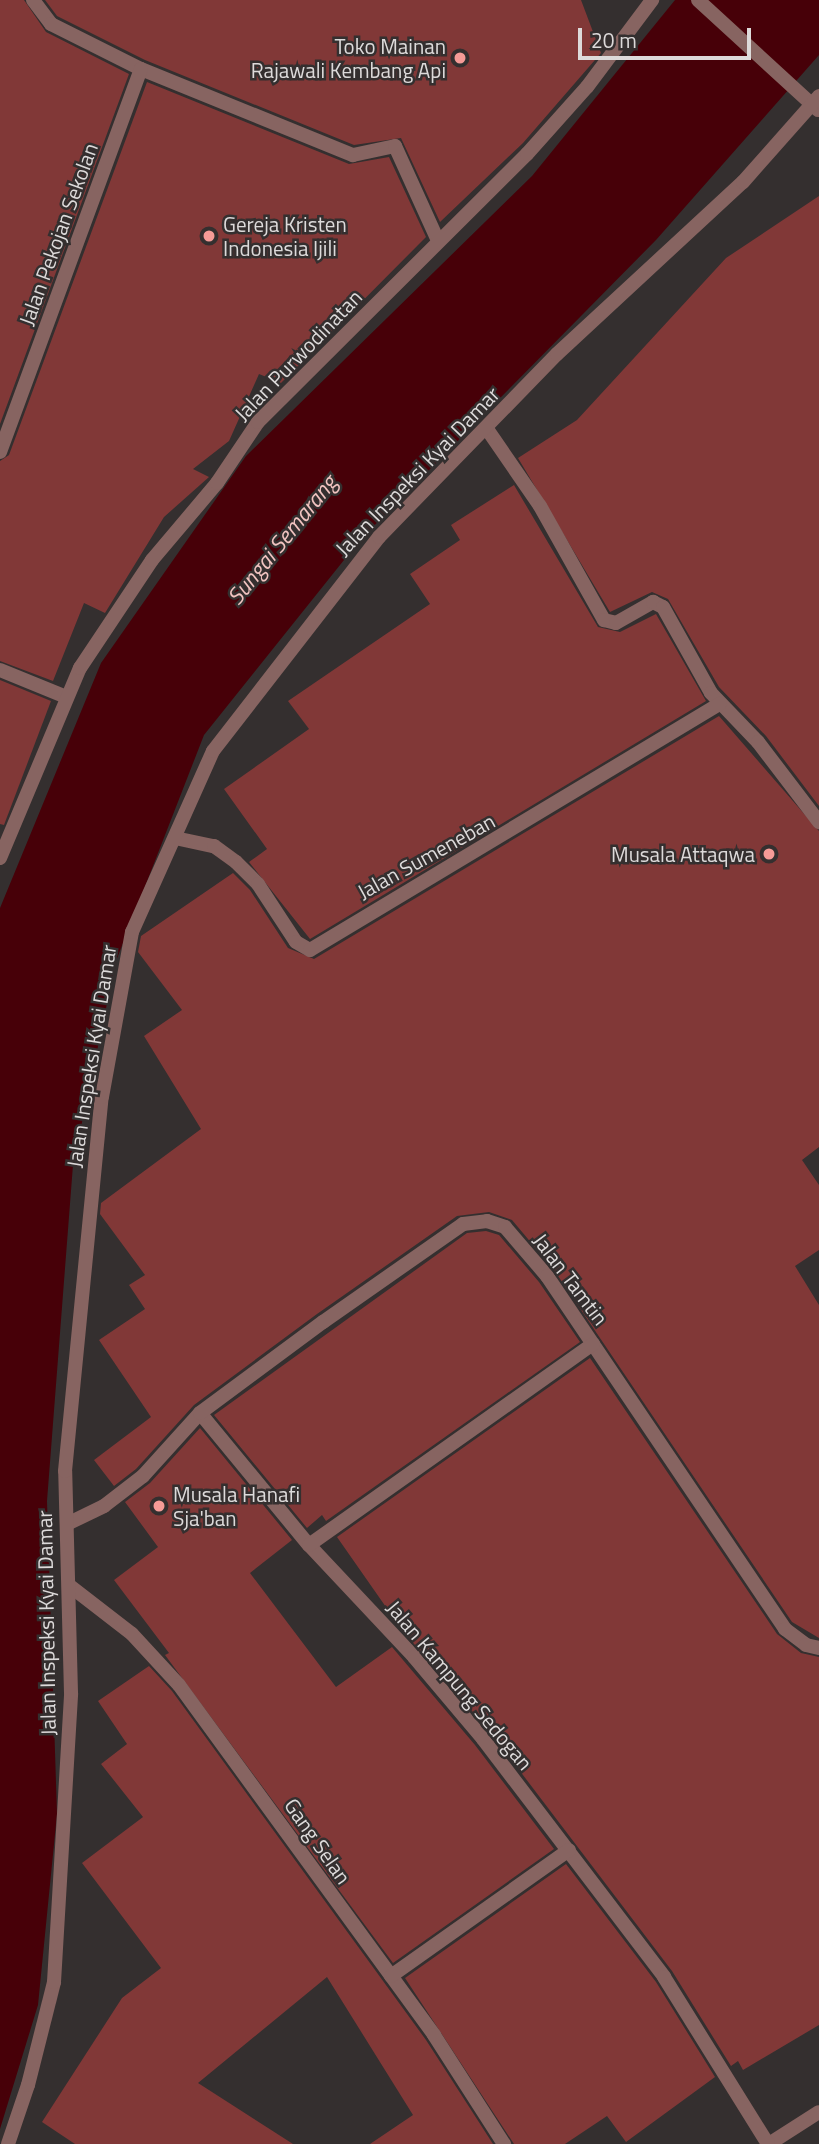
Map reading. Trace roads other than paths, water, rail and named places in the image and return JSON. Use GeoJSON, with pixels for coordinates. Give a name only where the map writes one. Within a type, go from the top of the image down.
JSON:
{"type":"FeatureCollection","features":[{"type":"Feature","properties":{"kind":"street"},"geometry":{"type":"LineString","coordinates":[[33,0],[51,23],[141,69],[353,155],[395,146],[438,241]]}},
{"type":"Feature","properties":{"kind":"street","name":"Jalan Purwodinatan"},"geometry":{"type":"LineString","coordinates":[[0,858],[66,697],[152,560],[217,483],[258,422],[553,125],[652,0]]}},
{"type":"Feature","properties":{"kind":"street"},"geometry":{"type":"LineString","coordinates":[[698,0],[814,101]]}},
{"type":"Feature","properties":{"kind":"street","name":"Jalan Pekojan Sekolan"},"geometry":{"type":"LineString","coordinates":[[0,452],[141,69]]}},
{"type":"Feature","properties":{"kind":"street","name":"Jalan Inspeksi Kyai Damar"},"geometry":{"type":"LineString","coordinates":[[8,2144],[28,2085],[54,1982],[71,1707],[65,1471],[102,1097],[124,962],[132,932],[213,751],[295,639],[379,537],[487,429],[557,354],[743,182],[814,101]]}},
{"type":"Feature","properties":{"kind":"street"},"geometry":{"type":"LineString","coordinates":[[487,429],[540,506],[604,620],[616,623],[657,602],[720,704],[758,742],[819,822]]}},
{"type":"Feature","properties":{"kind":"street"},"geometry":{"type":"LineString","coordinates":[[0,670],[66,697]]}},
{"type":"Feature","properties":{"kind":"street","name":"Jalan Sumeneban"},"geometry":{"type":"LineString","coordinates":[[175,838],[214,846],[236,862],[258,884],[296,942],[310,950],[720,704]]}},
{"type":"Feature","properties":{"kind":"street","name":"Jalan Tamtin"},"geometry":{"type":"LineString","coordinates":[[200,1413],[463,1224],[487,1221],[505,1227],[547,1276],[785,1629],[806,1645],[819,1648]]}},
{"type":"Feature","properties":{"kind":"street"},"geometry":{"type":"LineString","coordinates":[[309,1545],[593,1344]]}},
{"type":"Feature","properties":{"kind":"street"},"geometry":{"type":"LineString","coordinates":[[67,1524],[104,1506],[144,1476],[200,1413]]}},
{"type":"Feature","properties":{"kind":"street","name":"Jalan Kampung Sedogan"},"geometry":{"type":"LineString","coordinates":[[200,1413],[309,1545],[423,1667],[569,1850],[664,1977],[768,2144]]}},
{"type":"Feature","properties":{"kind":"street","name":"Gang Selan"},"geometry":{"type":"LineString","coordinates":[[70,1586],[132,1634],[179,1685],[391,1976],[504,2144]]}},
{"type":"Feature","properties":{"kind":"street"},"geometry":{"type":"LineString","coordinates":[[391,1976],[569,1850]]}},
{"type":"Feature","properties":{"kind":"street"},"geometry":{"type":"LineString","coordinates":[[768,2144],[819,2112]]}},
{"type":"Feature","properties":{"kind":"water","name":"Sungai Semarang"},"geometry":{"type":"Polygon","coordinates":[[[675,0],[819,0],[819,55],[656,240],[360,540],[204,735],[116,961],[73,1165],[47,1501],[57,1814],[38,2005],[0,2129],[0,908],[101,663],[246,456],[532,176],[675,0]]]}},
{"type":"Feature","properties":{"kind":"place","name":"Toko Mainan Rajawali Kembang Api"},"geometry":{"type":"Point","coordinates":[460,58]}},
{"type":"Feature","properties":{"kind":"place","name":"Gereja Kristen Indonesia Ijili"},"geometry":{"type":"Point","coordinates":[209,236]}},
{"type":"Feature","properties":{"kind":"place","name":"Musala Attaqwa"},"geometry":{"type":"Point","coordinates":[769,854]}},
{"type":"Feature","properties":{"kind":"place","name":"Musala Hanafi Sja'ban"},"geometry":{"type":"Point","coordinates":[159,1506]}}]}
